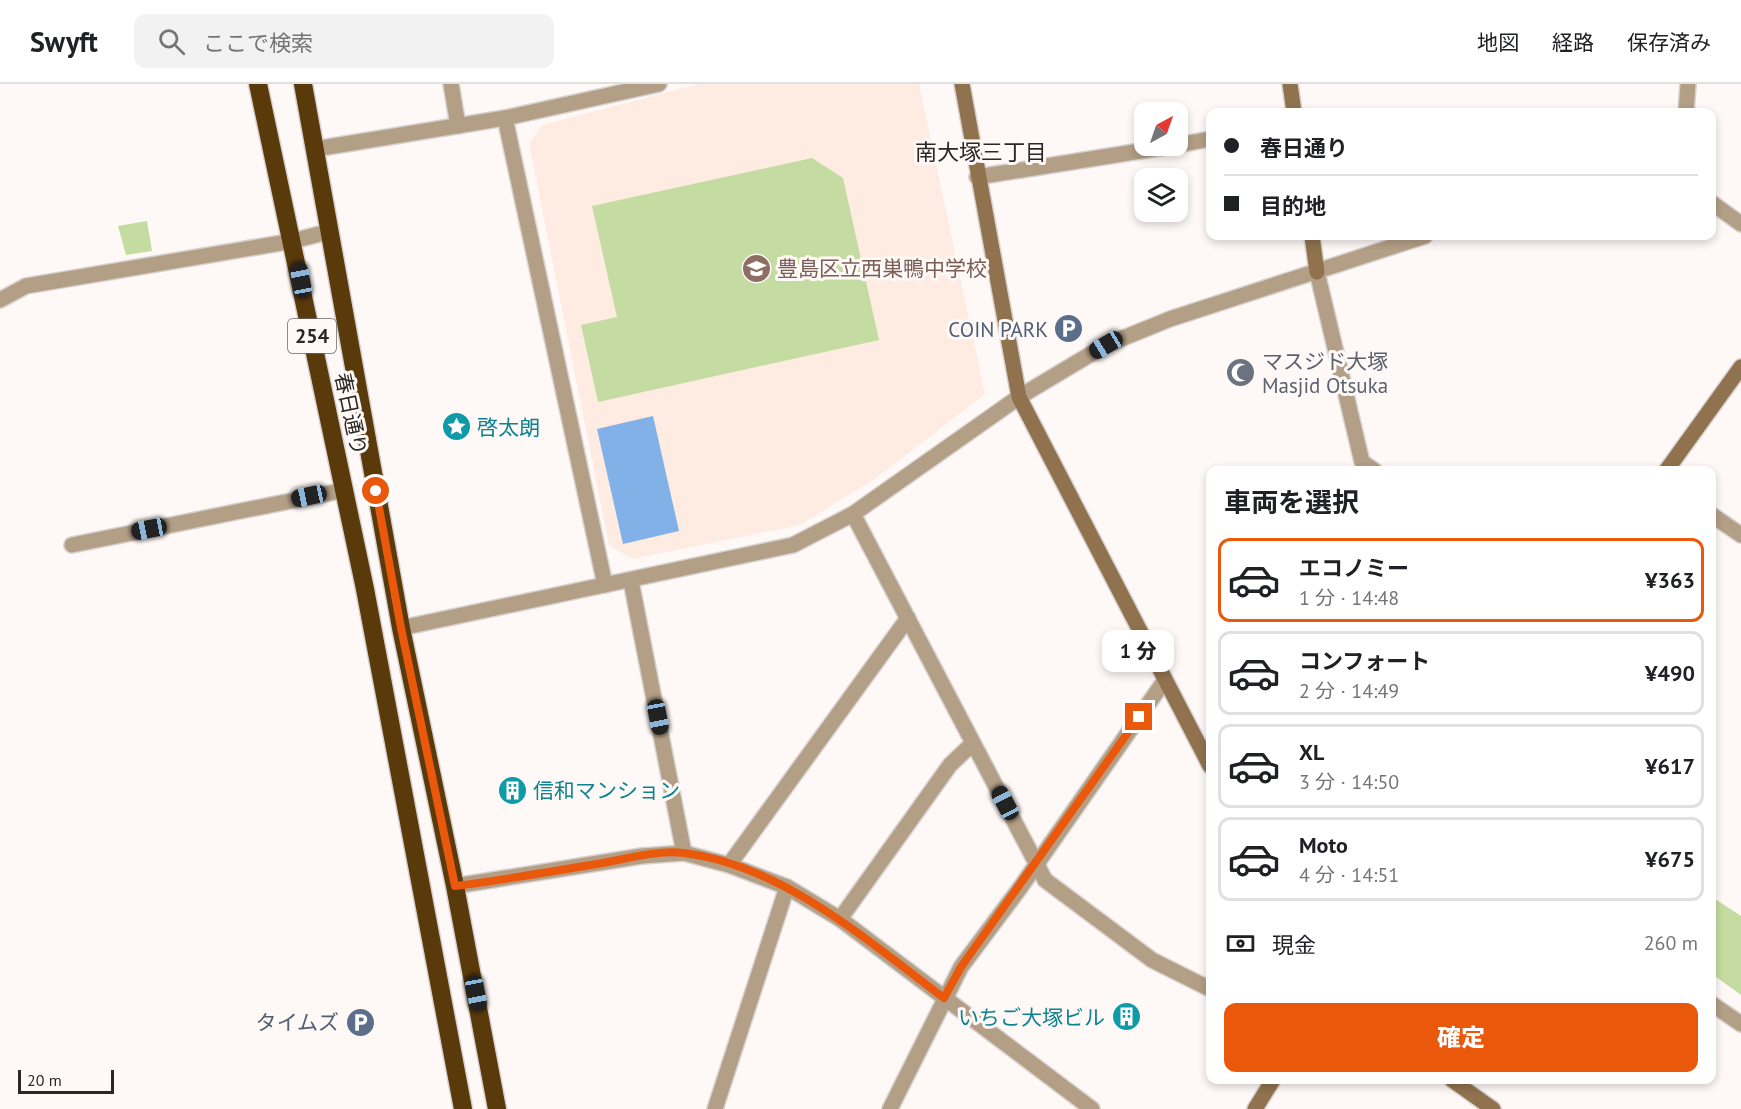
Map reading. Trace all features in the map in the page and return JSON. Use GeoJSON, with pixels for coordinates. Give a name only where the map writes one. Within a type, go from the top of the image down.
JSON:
{"type":"FeatureCollection","features":[{"type":"Feature","properties":{"kind":"highway","name":"春日通り"},"geometry":{"type":"LineString","coordinates":[[258,84],[345,489],[463,1109]]}},
{"type":"Feature","properties":{"kind":"highway","name":"春日通り"},"geometry":{"type":"LineString","coordinates":[[303,84],[327,232],[401,628],[455,886],[496,1109]]}},
{"type":"Feature","properties":{"kind":"street"},"geometry":{"type":"LineString","coordinates":[[451,84],[458,126]]}},
{"type":"Feature","properties":{"kind":"street"},"geometry":{"type":"LineString","coordinates":[[315,149],[505,118],[630,88],[659,84]]}},
{"type":"Feature","properties":{"kind":"street"},"geometry":{"type":"LineString","coordinates":[[962,84],[1018,397],[1206,758]]}},
{"type":"Feature","properties":{"kind":"street"},"geometry":{"type":"LineString","coordinates":[[1290,84],[1293,108]]}},
{"type":"Feature","properties":{"kind":"street"},"geometry":{"type":"LineString","coordinates":[[1686,108],[1688,84]]}},
{"type":"Feature","properties":{"kind":"street"},"geometry":{"type":"LineString","coordinates":[[505,118],[604,585]]}},
{"type":"Feature","properties":{"kind":"street"},"geometry":{"type":"LineString","coordinates":[[1188,143],[1206,140]]}},
{"type":"Feature","properties":{"kind":"street"},"geometry":{"type":"LineString","coordinates":[[977,177],[1134,152]]}},
{"type":"Feature","properties":{"kind":"street"},"geometry":{"type":"LineString","coordinates":[[1716,206],[1741,224]]}},
{"type":"Feature","properties":{"kind":"street"},"geometry":{"type":"LineString","coordinates":[[0,300],[26,286],[293,241],[327,232]]}},
{"type":"Feature","properties":{"kind":"street"},"geometry":{"type":"LineString","coordinates":[[1313,240],[1317,272],[1362,462],[1368,466]]}},
{"type":"Feature","properties":{"kind":"street"},"geometry":{"type":"LineString","coordinates":[[401,628],[793,545],[853,514],[1018,397],[1106,345],[1170,319],[1413,240]]}},
{"type":"Feature","properties":{"kind":"street"},"geometry":{"type":"LineString","coordinates":[[1670,466],[1741,367]]}},
{"type":"Feature","properties":{"kind":"street"},"geometry":{"type":"LineString","coordinates":[[72,545],[345,489]]}},
{"type":"Feature","properties":{"kind":"street"},"geometry":{"type":"LineString","coordinates":[[853,514],[1045,880],[1152,960],[1206,987]]}},
{"type":"Feature","properties":{"kind":"street"},"geometry":{"type":"LineString","coordinates":[[1716,517],[1741,535]]}},
{"type":"Feature","properties":{"kind":"street"},"geometry":{"type":"LineString","coordinates":[[631,581],[684,853]]}},
{"type":"Feature","properties":{"kind":"street"},"geometry":{"type":"LineString","coordinates":[[729,865],[908,618]]}},
{"type":"Feature","properties":{"kind":"street"},"geometry":{"type":"LineString","coordinates":[[890,1109],[961,967],[1165,680]]}},
{"type":"Feature","properties":{"kind":"street"},"geometry":{"type":"LineString","coordinates":[[840,919],[950,765],[972,744]]}},
{"type":"Feature","properties":{"kind":"street"},"geometry":{"type":"LineString","coordinates":[[455,886],[642,856],[684,853],[729,865],[787,887],[840,919],[1092,1109]]}},
{"type":"Feature","properties":{"kind":"street"},"geometry":{"type":"LineString","coordinates":[[715,1109],[787,887]]}},
{"type":"Feature","properties":{"kind":"street"},"geometry":{"type":"LineString","coordinates":[[1716,1007],[1741,1024]]}},
{"type":"Feature","properties":{"kind":"street"},"geometry":{"type":"LineString","coordinates":[[1255,1109],[1271,1084]]}},
{"type":"Feature","properties":{"kind":"street"},"geometry":{"type":"LineString","coordinates":[[1458,1084],[1493,1109]]}},
{"type":"Feature","properties":{"kind":"shaded area","name":"豊島区立西巣鴨中学校"},"geometry":{"type":"Polygon","coordinates":[[[699,84],[919,84],[985,394],[876,478],[800,525],[632,559],[609,545],[529,143],[542,125],[699,84]]]}},
{"type":"Feature","properties":{"kind":"green space"},"geometry":{"type":"Polygon","coordinates":[[[812,158],[843,178],[879,340],[598,402],[581,325],[617,317],[592,206],[812,158]]]}},
{"type":"Feature","properties":{"kind":"green space"},"geometry":{"type":"Polygon","coordinates":[[[147,221],[152,251],[126,255],[118,226],[147,221]]]}},
{"type":"Feature","properties":{"kind":"green space"},"geometry":{"type":"Polygon","coordinates":[[[1716,900],[1741,916],[1741,995],[1716,977],[1716,900]]]}},
{"type":"Feature","properties":{"kind":"water"},"geometry":{"type":"Polygon","coordinates":[[[653,416],[679,531],[623,544],[597,429],[653,416]]]}},
{"type":"Feature","properties":{"kind":"place","name":"豊島区立西巣鴨中学校"},"geometry":{"type":"Point","coordinates":[756,268]}},
{"type":"Feature","properties":{"kind":"place","name":"COIN PARK"},"geometry":{"type":"Point","coordinates":[1069,329]}},
{"type":"Feature","properties":{"kind":"place","name":"マスジド大塚 Masjid Otsuka"},"geometry":{"type":"Point","coordinates":[1241,373]}},
{"type":"Feature","properties":{"kind":"place","name":"啓太朗"},"geometry":{"type":"Point","coordinates":[456,427]}},
{"type":"Feature","properties":{"kind":"place","name":"信和マンション"},"geometry":{"type":"Point","coordinates":[512,790]}},
{"type":"Feature","properties":{"kind":"place","name":"いちご大塚ビル"},"geometry":{"type":"Point","coordinates":[1126,1017]}},
{"type":"Feature","properties":{"kind":"place","name":"タイムズ"},"geometry":{"type":"Point","coordinates":[360,1022]}},
{"type":"Feature","properties":{"kind":"district","name":"南大塚三丁目"},"geometry":{"type":"Point","coordinates":[981,152]}},
{"type":"Feature","properties":{"kind":"route"},"geometry":{"type":"LineString","coordinates":[[376,491],[401,628],[455,886],[642,856],[684,853],[729,865],[787,887],[840,919],[944,998],[961,967],[1020,888],[1139,717]]}}]}
